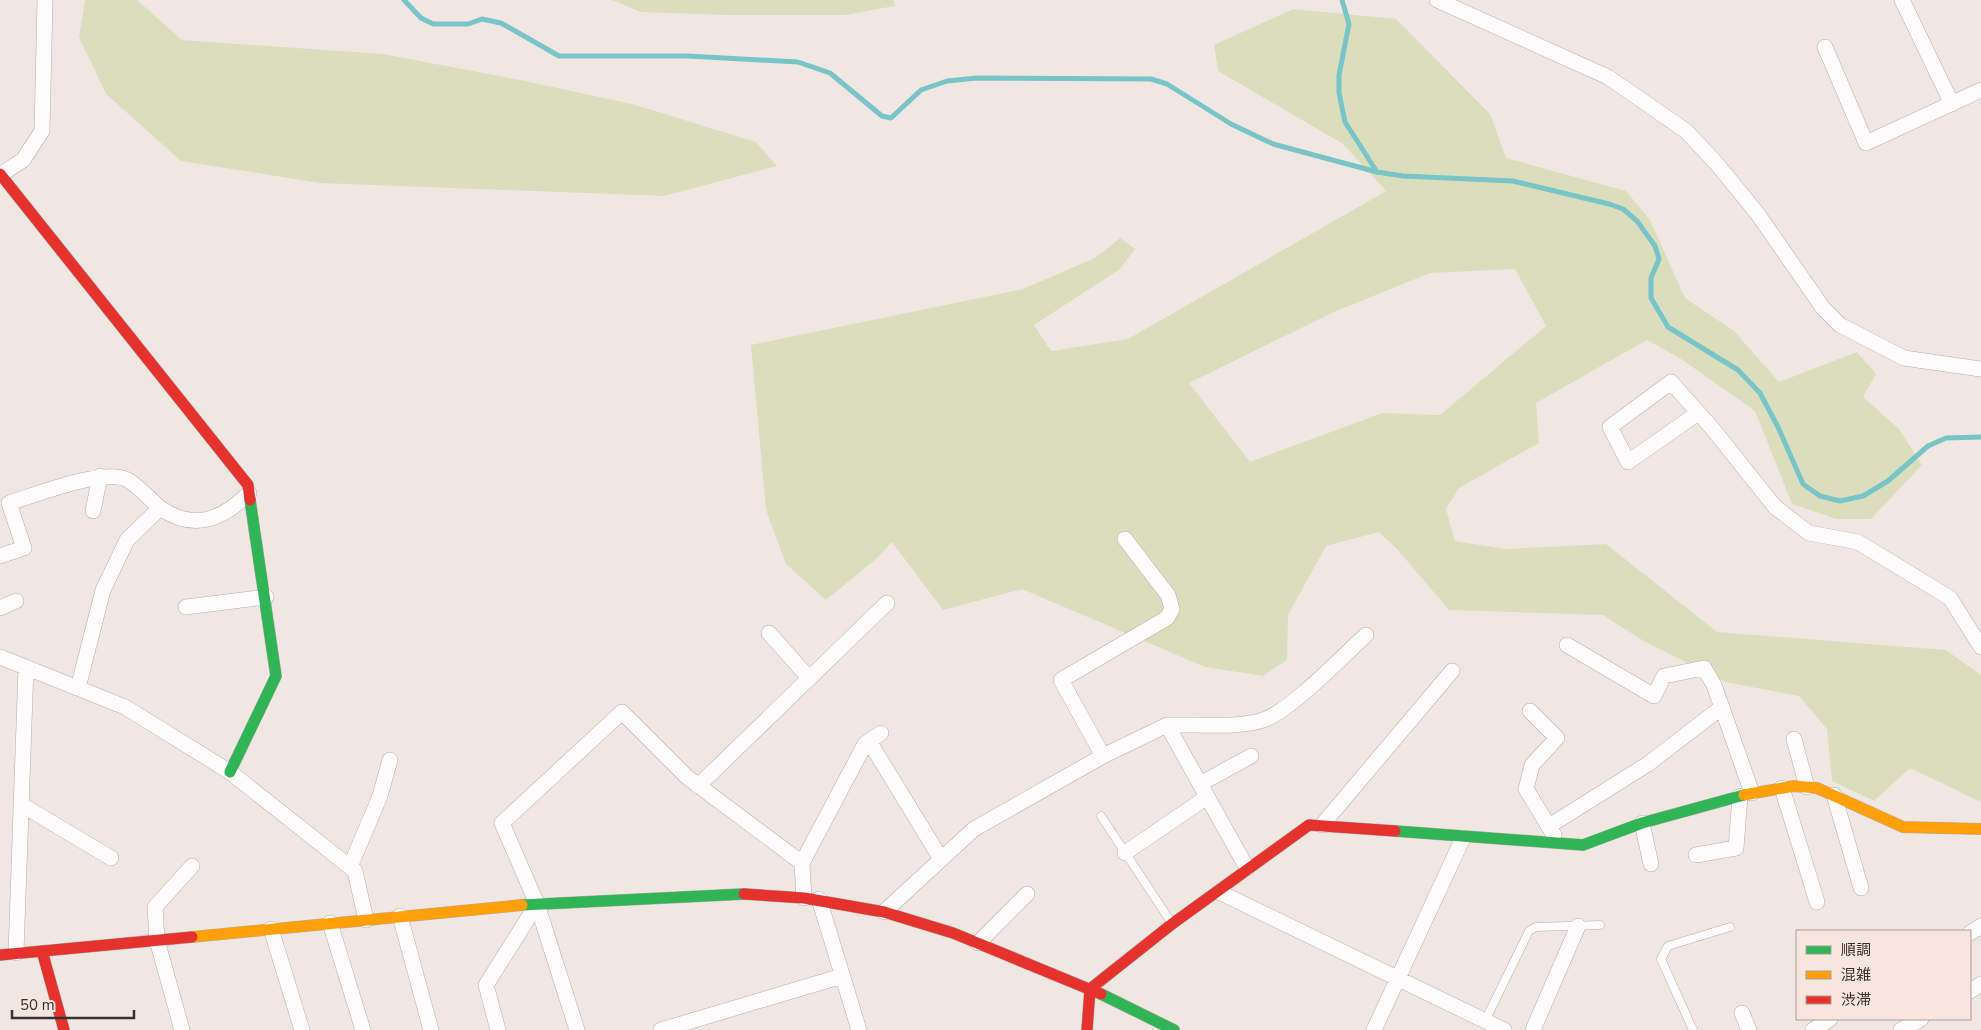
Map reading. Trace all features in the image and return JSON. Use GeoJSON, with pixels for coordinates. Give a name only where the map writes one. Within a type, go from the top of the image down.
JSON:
{"type":"FeatureCollection","features":[{"type":"Feature","properties":{"kind":"street"},"geometry":{"type":"LineString","coordinates":[[45,0],[42,131],[22,160],[0,175],[248,485],[266,597],[276,676],[230,772]]}},
{"type":"Feature","properties":{"kind":"street"},"geometry":{"type":"LineString","coordinates":[[1437,0],[1608,77],[1686,131],[1717,164],[1757,213],[1823,308],[1840,325],[1904,358],[1981,369]]}},
{"type":"Feature","properties":{"kind":"street"},"geometry":{"type":"LineString","coordinates":[[1902,0],[1952,104]]}},
{"type":"Feature","properties":{"kind":"street"},"geometry":{"type":"LineString","coordinates":[[1824,47],[1866,143],[1981,90]]}},
{"type":"Feature","properties":{"kind":"street"},"geometry":{"type":"LineString","coordinates":[[1698,412],[1628,462],[1610,427],[1670,382],[1698,412],[1775,507],[1809,533],[1858,542],[1950,598],[1981,647]]}},
{"type":"Feature","properties":{"kind":"street"},"geometry":{"type":"LineString","coordinates":[[0,556],[24,548],[9,503],[100,476],[116,476],[128,480],[160,508],[175,518],[205,520],[234,508],[249,493]]}},
{"type":"Feature","properties":{"kind":"street"},"geometry":{"type":"LineString","coordinates":[[93,511],[100,476]]}},
{"type":"Feature","properties":{"kind":"street"},"geometry":{"type":"LineString","coordinates":[[78,688],[103,590],[127,540],[160,508]]}},
{"type":"Feature","properties":{"kind":"street"},"geometry":{"type":"LineString","coordinates":[[1103,756],[1061,680],[1167,618],[1172,609],[1168,595],[1125,539]]}},
{"type":"Feature","properties":{"kind":"street"},"geometry":{"type":"LineString","coordinates":[[186,607],[266,597]]}},
{"type":"Feature","properties":{"kind":"street"},"geometry":{"type":"LineString","coordinates":[[0,608],[16,601]]}},
{"type":"Feature","properties":{"kind":"street"},"geometry":{"type":"LineString","coordinates":[[698,786],[887,603]]}},
{"type":"Feature","properties":{"kind":"street"},"geometry":{"type":"LineString","coordinates":[[769,633],[809,678]]}},
{"type":"Feature","properties":{"kind":"street"},"geometry":{"type":"LineString","coordinates":[[884,912],[974,829],[1103,756],[1167,725],[1244,724],[1267,719],[1290,703],[1366,635]]}},
{"type":"Feature","properties":{"kind":"street"},"geometry":{"type":"LineString","coordinates":[[1567,645],[1654,696],[1664,676],[1704,668],[1714,685],[1722,707],[1746,795],[1736,848],[1696,855]]}},
{"type":"Feature","properties":{"kind":"street"},"geometry":{"type":"LineString","coordinates":[[0,657],[125,707],[230,772],[355,871],[366,920]]}},
{"type":"Feature","properties":{"kind":"street"},"geometry":{"type":"LineString","coordinates":[[16,953],[26,667]]}},
{"type":"Feature","properties":{"kind":"street"},"geometry":{"type":"LineString","coordinates":[[1322,825],[1452,671]]}},
{"type":"Feature","properties":{"kind":"street"},"geometry":{"type":"LineString","coordinates":[[1548,826],[1648,764],[1722,707]]}},
{"type":"Feature","properties":{"kind":"street"},"geometry":{"type":"LineString","coordinates":[[1530,711],[1557,738],[1532,765],[1526,789],[1560,844]]}},
{"type":"Feature","properties":{"kind":"street"},"geometry":{"type":"LineString","coordinates":[[577,1030],[537,904],[502,823],[622,712],[687,777],[802,863]]}},
{"type":"Feature","properties":{"kind":"street"},"geometry":{"type":"LineString","coordinates":[[1167,725],[1247,868]]}},
{"type":"Feature","properties":{"kind":"street"},"geometry":{"type":"LineString","coordinates":[[804,898],[802,863],[864,744],[875,737],[941,859]]}},
{"type":"Feature","properties":{"kind":"street"},"geometry":{"type":"LineString","coordinates":[[1794,739],[1806,787]]}},
{"type":"Feature","properties":{"kind":"street"},"geometry":{"type":"LineString","coordinates":[[1125,853],[1203,790],[1251,756]]}},
{"type":"Feature","properties":{"kind":"street"},"geometry":{"type":"LineString","coordinates":[[350,867],[380,796],[390,760]]}},
{"type":"Feature","properties":{"kind":"street"},"geometry":{"type":"LineString","coordinates":[[1087,1030],[1090,989],[1172,924],[1219,892],[1247,868],[1309,825],[1463,838],[1583,845],[1642,824],[1746,795],[1782,788],[1806,787],[1817,788],[1834,795],[1903,827],[1981,829]]}},
{"type":"Feature","properties":{"kind":"street"},"geometry":{"type":"LineString","coordinates":[[1782,788],[1817,902]]}},
{"type":"Feature","properties":{"kind":"street"},"geometry":{"type":"LineString","coordinates":[[1834,795],[1861,888]]}},
{"type":"Feature","properties":{"kind":"street"},"geometry":{"type":"LineString","coordinates":[[22,806],[111,858]]}},
{"type":"Feature","properties":{"kind":"street"},"geometry":{"type":"LineString","coordinates":[[1642,824],[1651,864]]}},
{"type":"Feature","properties":{"kind":"street"},"geometry":{"type":"LineString","coordinates":[[1374,1030],[1463,838]]}},
{"type":"Feature","properties":{"kind":"street"},"geometry":{"type":"LineString","coordinates":[[182,1030],[157,940],[155,907],[192,866]]}},
{"type":"Feature","properties":{"kind":"street"},"geometry":{"type":"LineString","coordinates":[[1219,892],[1504,1030]]}},
{"type":"Feature","properties":{"kind":"street"},"geometry":{"type":"LineString","coordinates":[[0,955],[537,904],[711,894],[804,898],[819,899],[884,912],[953,933],[1090,989],[1174,1030]]}},
{"type":"Feature","properties":{"kind":"street"},"geometry":{"type":"LineString","coordinates":[[978,943],[1028,894]]}},
{"type":"Feature","properties":{"kind":"street"},"geometry":{"type":"LineString","coordinates":[[819,899],[859,1030]]}},
{"type":"Feature","properties":{"kind":"street"},"geometry":{"type":"LineString","coordinates":[[498,1030],[486,985],[537,904]]}},
{"type":"Feature","properties":{"kind":"street"},"geometry":{"type":"LineString","coordinates":[[400,916],[431,1030]]}},
{"type":"Feature","properties":{"kind":"street"},"geometry":{"type":"LineString","coordinates":[[330,923],[363,1030]]}},
{"type":"Feature","properties":{"kind":"street"},"geometry":{"type":"LineString","coordinates":[[1533,1030],[1578,926]]}},
{"type":"Feature","properties":{"kind":"street"},"geometry":{"type":"LineString","coordinates":[[271,929],[302,1030]]}},
{"type":"Feature","properties":{"kind":"street"},"geometry":{"type":"LineString","coordinates":[[42,951],[64,1030]]}},
{"type":"Feature","properties":{"kind":"street"},"geometry":{"type":"LineString","coordinates":[[661,1030],[842,976]]}},
{"type":"Feature","properties":{"kind":"street"},"geometry":{"type":"LineString","coordinates":[[1742,1013],[1749,1030]]}},
{"type":"Feature","properties":{"kind":"street"},"geometry":{"type":"LineString","coordinates":[[1812,1030],[1828,1020]]}},
{"type":"Feature","properties":{"kind":"street"},"geometry":{"type":"LineString","coordinates":[[1901,1030],[1919,1020]]}},
{"type":"Feature","properties":{"kind":"lane"},"geometry":{"type":"LineString","coordinates":[[1100,816],[1172,924]]}},
{"type":"Feature","properties":{"kind":"lane"},"geometry":{"type":"LineString","coordinates":[[1485,1021],[1529,931],[1536,928],[1600,925]]}},
{"type":"Feature","properties":{"kind":"lane"},"geometry":{"type":"LineString","coordinates":[[1693,1030],[1661,959],[1668,946],[1730,927]]}},
{"type":"Feature","properties":{"kind":"green space"},"geometry":{"type":"Polygon","coordinates":[[[85,0],[137,0],[182,40],[383,54],[632,104],[756,142],[777,166],[664,196],[320,183],[181,161],[106,94],[79,37],[85,0]]]}},
{"type":"Feature","properties":{"kind":"green space"},"geometry":{"type":"Polygon","coordinates":[[[612,0],[894,0],[895,6],[845,15],[727,15],[641,12],[612,0]]]}},
{"type":"Feature","properties":{"kind":"green space"},"geometry":{"type":"Polygon","coordinates":[[[1293,9],[1396,19],[1490,114],[1506,158],[1626,191],[1650,220],[1685,298],[1734,331],[1779,382],[1857,352],[1876,374],[1863,397],[1899,429],[1922,465],[1871,519],[1836,519],[1792,504],[1755,411],[1681,359],[1647,340],[1536,403],[1539,443],[1459,488],[1446,509],[1455,541],[1505,549],[1606,544],[1717,632],[1946,650],[1981,675],[1981,802],[1910,768],[1874,801],[1832,781],[1827,729],[1799,696],[1725,682],[1642,640],[1603,615],[1449,610],[1397,549],[1379,532],[1326,546],[1288,615],[1287,660],[1263,676],[1205,667],[1022,589],[943,610],[892,542],[876,559],[826,600],[786,564],[766,510],[751,345],[1023,289],[1095,258],[1120,238],[1135,249],[1120,269],[1034,325],[1051,351],[1128,339],[1386,191],[1343,144],[1218,71],[1214,45],[1293,9]],[[1515,269],[1430,273],[1334,312],[1189,383],[1250,462],[1382,413],[1440,415],[1546,326],[1515,269]]]}},
{"type":"Feature","properties":{"kind":"waterway"},"geometry":{"type":"LineString","coordinates":[[404,0],[421,18],[433,24],[468,24],[482,19],[501,23],[559,56],[688,56],[798,62],[830,73],[882,116],[891,118],[921,90],[947,81],[977,78],[1151,79],[1167,84],[1231,124],[1273,144],[1377,172],[1403,176],[1513,181],[1609,204],[1623,209],[1637,221],[1655,246],[1659,259],[1651,278],[1651,298],[1668,327],[1738,370],[1760,393],[1778,427],[1803,484],[1820,496],[1840,501],[1863,496],[1888,481],[1928,446],[1946,438],[1981,437]]}},
{"type":"Feature","properties":{"kind":"waterway"},"geometry":{"type":"LineString","coordinates":[[1342,0],[1349,24],[1339,75],[1339,93],[1345,122],[1377,172]]}},
{"type":"Feature","properties":{"kind":"traffic: fast"},"geometry":{"type":"LineString","coordinates":[[230,772],[276,676],[250,500]]}},
{"type":"Feature","properties":{"kind":"traffic: fast"},"geometry":{"type":"LineString","coordinates":[[1395,831],[1583,845],[1642,823],[1744,795]]}},
{"type":"Feature","properties":{"kind":"traffic: fast"},"geometry":{"type":"LineString","coordinates":[[522,905],[744,894]]}},
{"type":"Feature","properties":{"kind":"traffic: fast"},"geometry":{"type":"LineString","coordinates":[[1101,994],[1174,1030]]}},
{"type":"Feature","properties":{"kind":"traffic: slow"},"geometry":{"type":"LineString","coordinates":[[1744,795],[1794,786],[1817,788],[1903,827],[1981,829]]}},
{"type":"Feature","properties":{"kind":"traffic: slow"},"geometry":{"type":"LineString","coordinates":[[192,937],[522,905]]}},
{"type":"Feature","properties":{"kind":"traffic: jam"},"geometry":{"type":"LineString","coordinates":[[0,174],[248,485],[250,500]]}},
{"type":"Feature","properties":{"kind":"traffic: jam"},"geometry":{"type":"LineString","coordinates":[[1087,1030],[1090,989],[1172,924],[1309,825],[1395,831]]}},
{"type":"Feature","properties":{"kind":"traffic: jam"},"geometry":{"type":"LineString","coordinates":[[744,894],[804,898],[884,912],[953,933],[1101,994]]}},
{"type":"Feature","properties":{"kind":"traffic: jam"},"geometry":{"type":"LineString","coordinates":[[0,955],[192,937]]}},
{"type":"Feature","properties":{"kind":"traffic: jam"},"geometry":{"type":"LineString","coordinates":[[42,951],[64,1030]]}}]}
